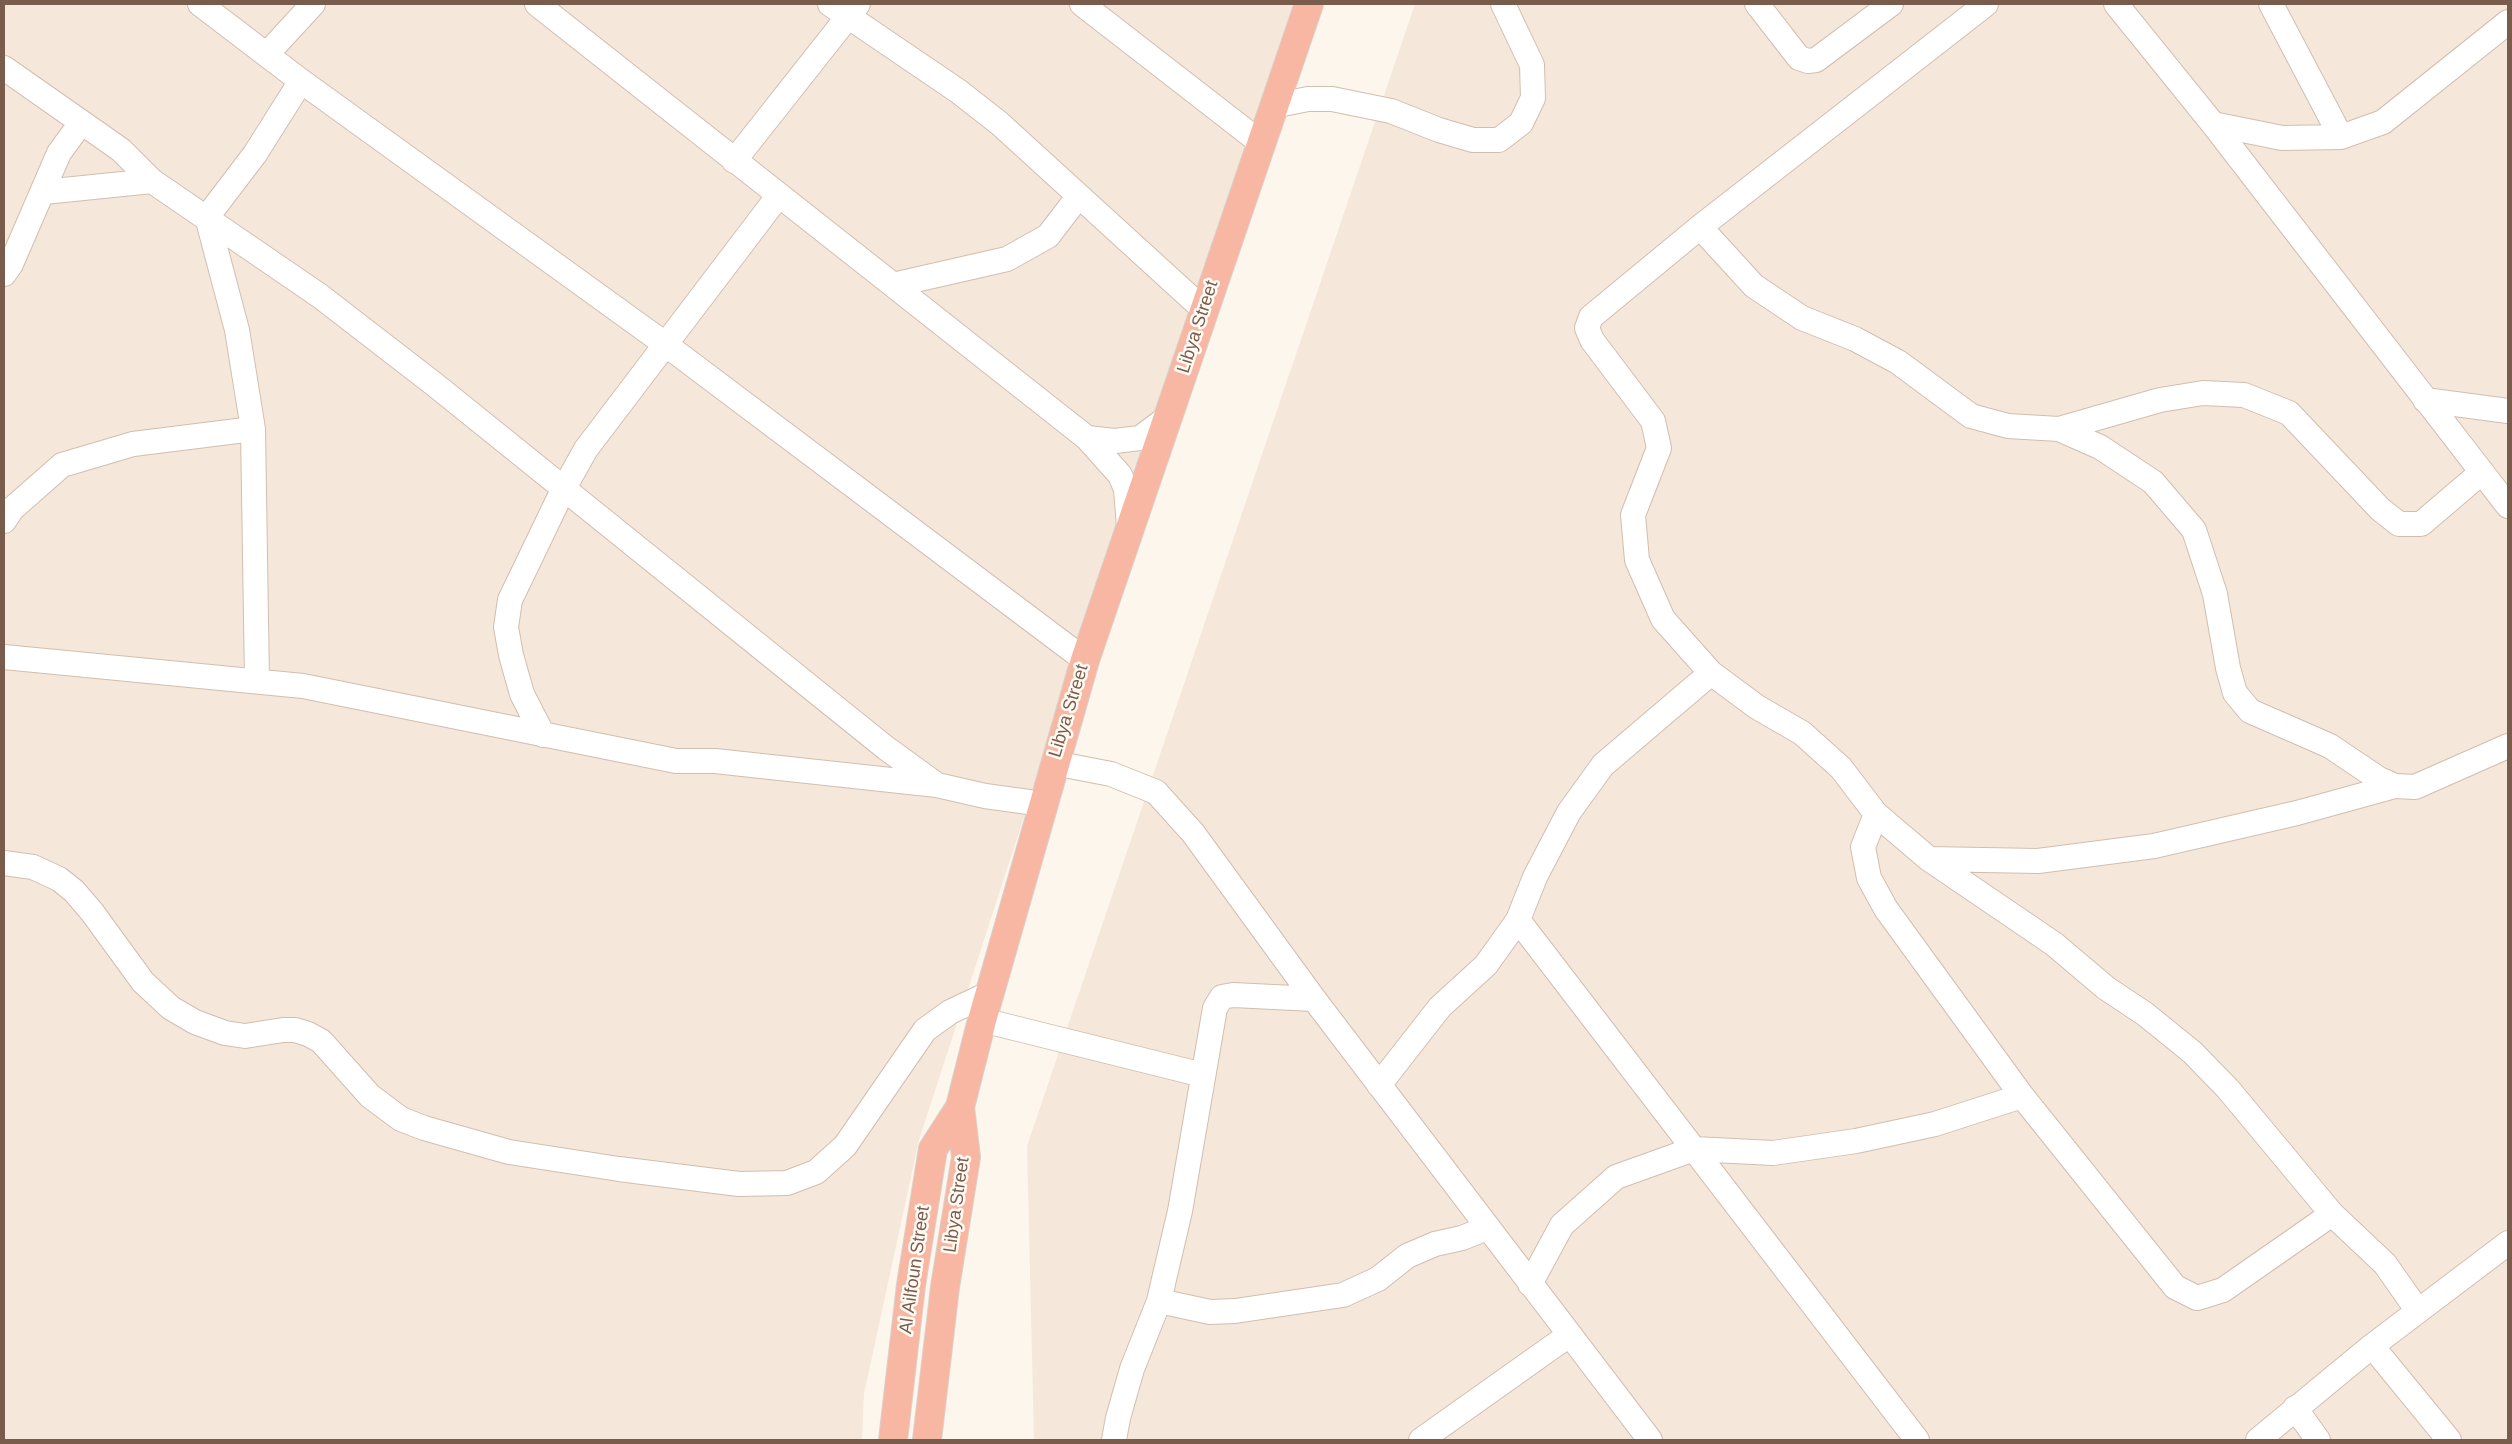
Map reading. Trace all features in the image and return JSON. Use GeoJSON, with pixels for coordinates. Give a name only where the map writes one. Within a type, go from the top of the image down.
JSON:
{"type":"FeatureCollection","features":[{"type":"Feature","properties":{"kind":"highway","name":"Libya Street"},"geometry":{"type":"LineString","coordinates":[[927,1440],[945,1287],[966,1157],[960,1107],[982,1020],[1084,660],[1308,4]]}},
{"type":"Feature","properties":{"kind":"highway","name":"Al Ailfoun Street"},"geometry":{"type":"LineString","coordinates":[[893,1440],[911,1285],[933,1149],[960,1107]]}},
{"type":"Feature","properties":{"kind":"street"},"geometry":{"type":"LineString","coordinates":[[200,4],[301,81],[665,344],[1084,660]]}},
{"type":"Feature","properties":{"kind":"street"},"geometry":{"type":"LineString","coordinates":[[267,54],[313,4]]}},
{"type":"Feature","properties":{"kind":"street"},"geometry":{"type":"LineString","coordinates":[[537,4],[1087,438],[1120,476],[1126,489],[1130,529]]}},
{"type":"Feature","properties":{"kind":"street"},"geometry":{"type":"LineString","coordinates":[[1082,4],[1261,143]]}},
{"type":"Feature","properties":{"kind":"street"},"geometry":{"type":"LineString","coordinates":[[1272,106],[1308,98],[1332,99],[1391,111],[1439,130],[1473,140],[1499,140],[1521,123],[1533,98],[1532,65],[1503,4]]}},
{"type":"Feature","properties":{"kind":"street"},"geometry":{"type":"LineString","coordinates":[[1757,4],[1800,58],[1808,61],[1816,60],[1891,4]]}},
{"type":"Feature","properties":{"kind":"street"},"geometry":{"type":"LineString","coordinates":[[2116,4],[2213,124],[2508,506]]}},
{"type":"Feature","properties":{"kind":"street"},"geometry":{"type":"LineString","coordinates":[[2271,4],[2341,137]]}},
{"type":"Feature","properties":{"kind":"street"},"geometry":{"type":"LineString","coordinates":[[734,161],[845,8],[999,123],[1203,309]]}},
{"type":"Feature","properties":{"kind":"street"},"geometry":{"type":"LineString","coordinates":[[1970,8],[1591,317],[1588,328],[1592,340],[1653,421],[1659,448],[1632,515],[1637,560],[1663,619],[1711,673],[1757,707],[1802,733],[1841,768],[1876,814],[1928,859],[2054,944],[2106,988],[2145,1014],[2192,1052],[2228,1089],[2332,1214],[2385,1264],[2418,1311]]}},
{"type":"Feature","properties":{"kind":"street"},"geometry":{"type":"LineString","coordinates":[[2213,124],[2282,138],[2341,137],[2382,122],[2508,22]]}},
{"type":"Feature","properties":{"kind":"street"},"geometry":{"type":"LineString","coordinates":[[4,68],[121,150],[152,181],[320,296],[434,384],[563,490],[871,735],[937,785]]}},
{"type":"Feature","properties":{"kind":"street"},"geometry":{"type":"LineString","coordinates":[[207,218],[255,154],[301,81]]}},
{"type":"Feature","properties":{"kind":"street"},"geometry":{"type":"LineString","coordinates":[[6,266],[44,192],[59,153],[81,123]]}},
{"type":"Feature","properties":{"kind":"street"},"geometry":{"type":"LineString","coordinates":[[44,192],[152,181]]}},
{"type":"Feature","properties":{"kind":"street"},"geometry":{"type":"LineString","coordinates":[[543,734],[522,694],[506,627],[510,600],[563,490],[586,449],[779,195]]}},
{"type":"Feature","properties":{"kind":"street"},"geometry":{"type":"LineString","coordinates":[[893,285],[1007,259],[1048,236],[1078,197]]}},
{"type":"Feature","properties":{"kind":"street"},"geometry":{"type":"LineString","coordinates":[[207,218],[237,330],[253,429],[257,681]]}},
{"type":"Feature","properties":{"kind":"street"},"geometry":{"type":"LineString","coordinates":[[1700,227],[1754,286],[1802,318],[1855,338],[1898,362],[1971,416],[2008,426],[2058,429],[2160,400],[2203,393],[2244,395],[2288,413],[2380,509],[2399,524],[2421,524],[2482,472]]}},
{"type":"Feature","properties":{"kind":"street"},"geometry":{"type":"LineString","coordinates":[[2425,400],[2508,411]]}},
{"type":"Feature","properties":{"kind":"street"},"geometry":{"type":"LineString","coordinates":[[1087,438],[1115,442],[1140,438],[1168,417]]}},
{"type":"Feature","properties":{"kind":"street"},"geometry":{"type":"LineString","coordinates":[[6,510],[62,466],[133,444],[253,429]]}},
{"type":"Feature","properties":{"kind":"street"},"geometry":{"type":"LineString","coordinates":[[2058,429],[2100,447],[2153,482],[2194,530],[2215,594],[2228,668],[2235,693],[2250,711],[2330,746],[2379,779],[2395,786]]}},
{"type":"Feature","properties":{"kind":"street"},"geometry":{"type":"LineString","coordinates":[[4,657],[303,686],[676,760],[716,761],[937,785],[985,796],[1043,804]]}},
{"type":"Feature","properties":{"kind":"street"},"geometry":{"type":"LineString","coordinates":[[1379,1085],[1440,1007],[1486,964],[1518,920],[1536,877],[1569,812],[1602,765],[1711,673]]}},
{"type":"Feature","properties":{"kind":"street"},"geometry":{"type":"LineString","coordinates":[[1928,859],[2038,861],[2154,846],[2297,813],[2395,786],[2415,787],[2508,746]]}},
{"type":"Feature","properties":{"kind":"street"},"geometry":{"type":"LineString","coordinates":[[1054,762],[1111,774],[1156,792],[1193,833],[1314,999],[1650,1440]]}},
{"type":"Feature","properties":{"kind":"street"},"geometry":{"type":"LineString","coordinates":[[1876,814],[1863,847],[1869,878],[1886,909],[2022,1096],[2175,1287],[2197,1298],[2223,1290],[2332,1214]]}},
{"type":"Feature","properties":{"kind":"street"},"geometry":{"type":"LineString","coordinates":[[4,863],[33,866],[59,879],[74,891],[92,912],[143,982],[171,1008],[195,1022],[225,1033],[245,1036],[283,1030],[295,1030],[308,1034],[321,1041],[370,1096],[401,1119],[509,1152],[619,1169],[739,1184],[787,1183],[816,1172],[845,1146],[925,1030],[950,1012],[990,993]]}},
{"type":"Feature","properties":{"kind":"street"},"geometry":{"type":"LineString","coordinates":[[1518,920],[1917,1440]]}},
{"type":"Feature","properties":{"kind":"street"},"geometry":{"type":"LineString","coordinates":[[1114,1440],[1118,1418],[1132,1369],[1159,1301],[1180,1211],[1215,1008],[1222,997],[1233,995],[1314,999]]}},
{"type":"Feature","properties":{"kind":"street"},"geometry":{"type":"LineString","coordinates":[[982,1020],[1203,1074]]}},
{"type":"Feature","properties":{"kind":"street"},"geometry":{"type":"LineString","coordinates":[[1530,1284],[1562,1225],[1616,1177],[1694,1149],[1773,1153],[1856,1141],[1935,1124],[2022,1096]]}},
{"type":"Feature","properties":{"kind":"street"},"geometry":{"type":"LineString","coordinates":[[1159,1301],[1210,1312],[1235,1311],[1343,1295],[1378,1279],[1407,1256],[1434,1244],[1462,1238],[1487,1228]]}},
{"type":"Feature","properties":{"kind":"street"},"geometry":{"type":"LineString","coordinates":[[2258,1440],[2372,1346],[2508,1243]]}},
{"type":"Feature","properties":{"kind":"street"},"geometry":{"type":"LineString","coordinates":[[1427,1439],[1569,1335]]}},
{"type":"Feature","properties":{"kind":"street"},"geometry":{"type":"LineString","coordinates":[[2372,1346],[2449,1440]]}},
{"type":"Feature","properties":{"kind":"street"},"geometry":{"type":"LineString","coordinates":[[2295,1408],[2318,1440]]}},
{"type":"Feature","properties":{"kind":"shaded area"},"geometry":{"type":"Polygon","coordinates":[[[4,4],[1295,4],[1177,346],[919,1140],[864,1394],[862,1440],[4,1440],[4,4]]]}},
{"type":"Feature","properties":{"kind":"shaded area"},"geometry":{"type":"Polygon","coordinates":[[[1415,4],[2508,4],[2508,1440],[1034,1440],[1027,1146],[1415,4]]]}}]}
